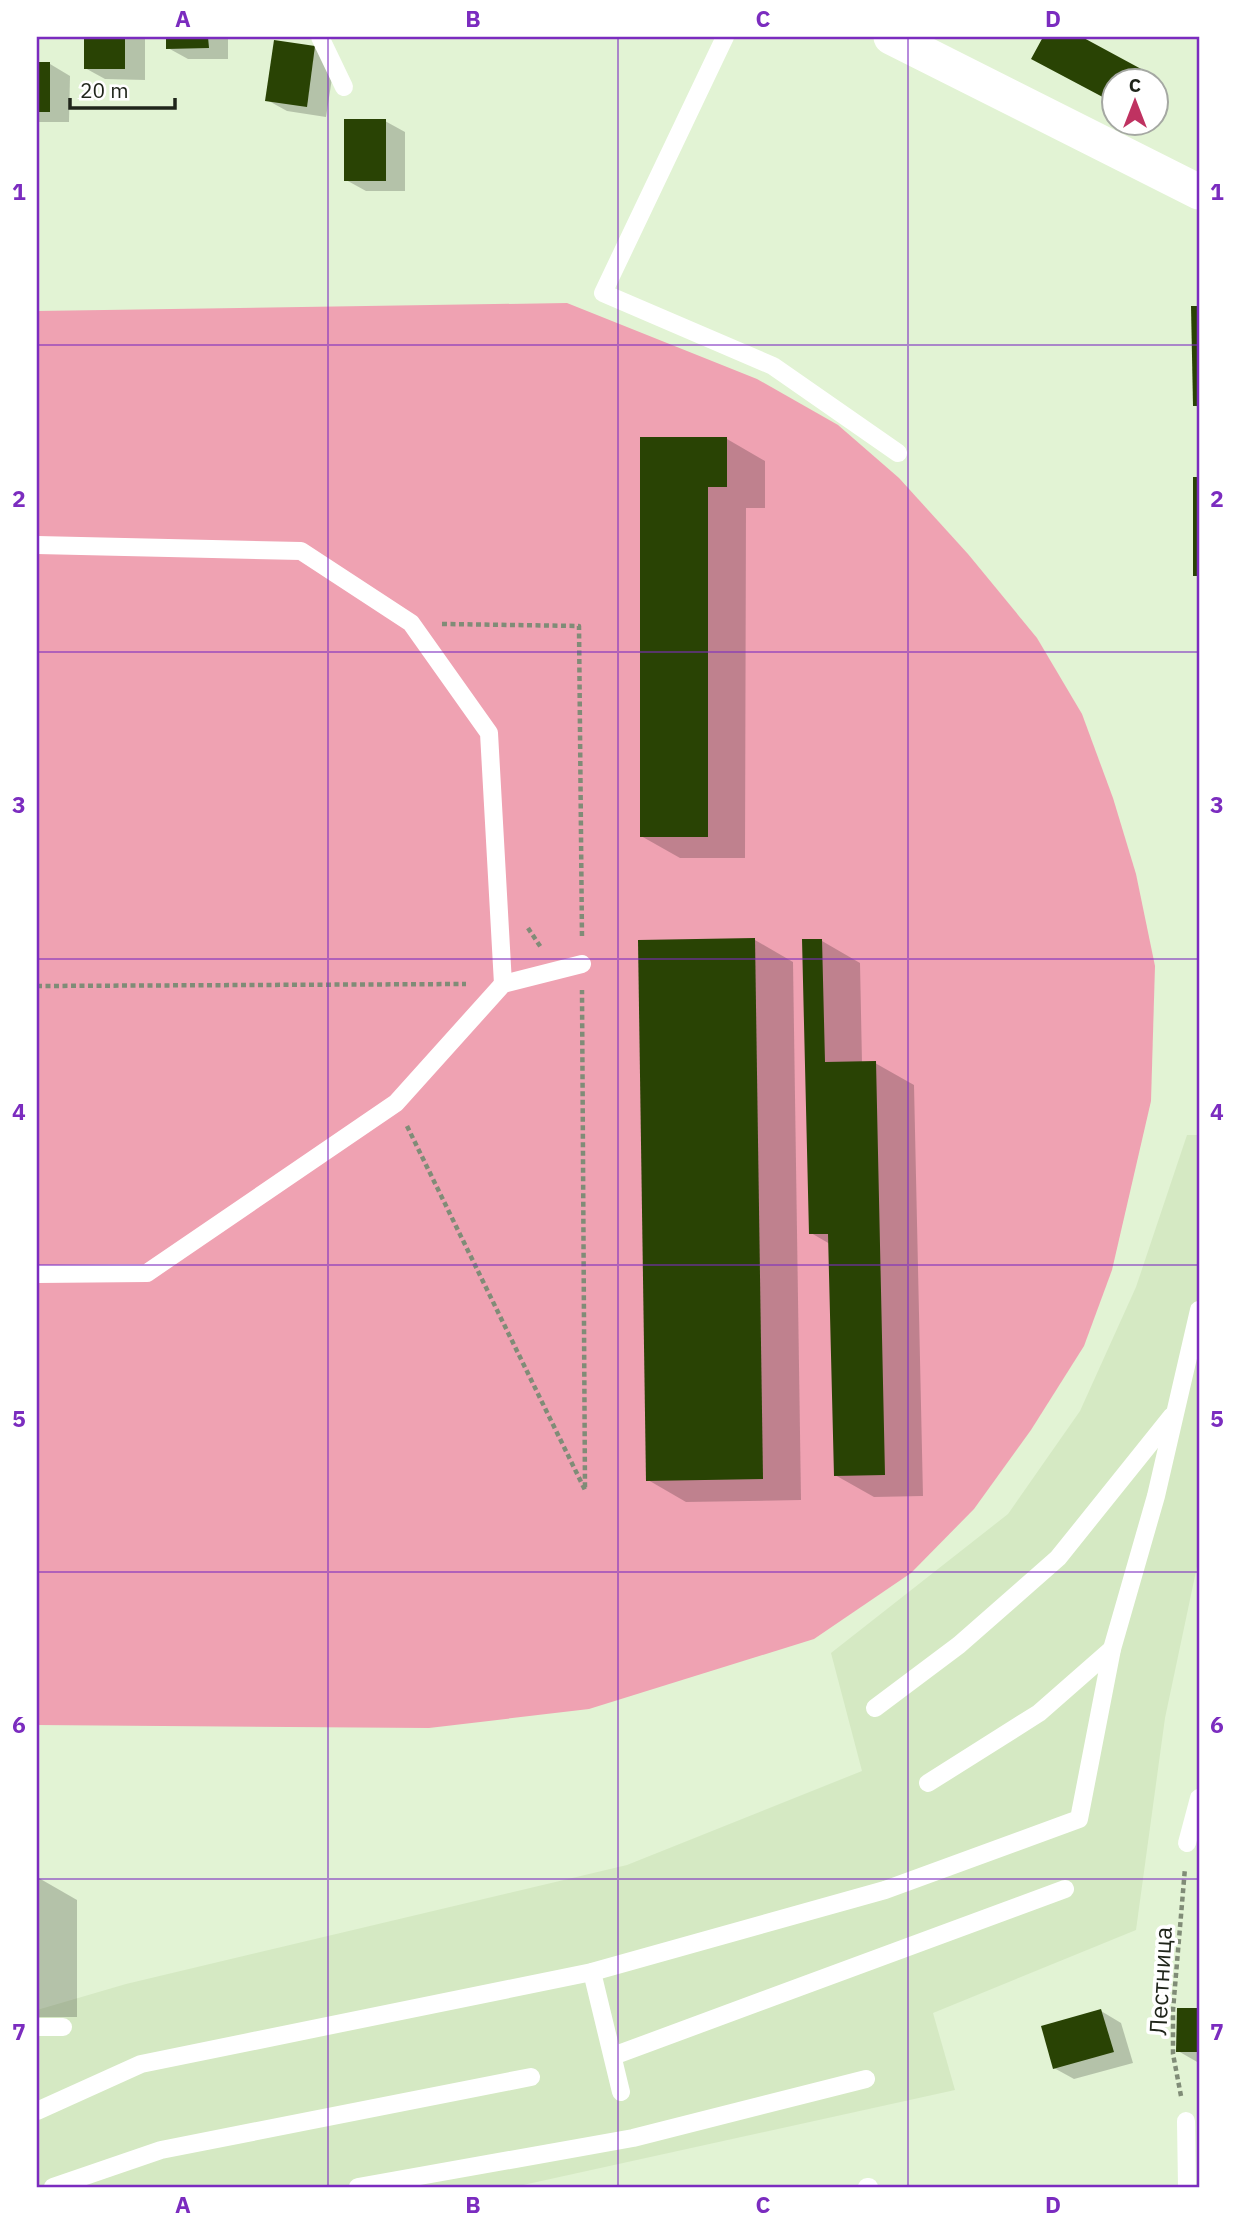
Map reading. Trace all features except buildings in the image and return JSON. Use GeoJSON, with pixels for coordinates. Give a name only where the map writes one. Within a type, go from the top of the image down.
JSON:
{"type":"FeatureCollection","features":[{"type":"Feature","properties":{"kind":"street"},"geometry":{"type":"LineString","coordinates":[[891,37],[1199,192]]}},
{"type":"Feature","properties":{"kind":"lane"},"geometry":{"type":"LineString","coordinates":[[320,37],[344,87]]}},
{"type":"Feature","properties":{"kind":"lane"},"geometry":{"type":"LineString","coordinates":[[725,37],[603,293],[773,366],[898,453]]}},
{"type":"Feature","properties":{"kind":"lane"},"geometry":{"type":"LineString","coordinates":[[37,545],[301,551],[411,623],[489,733],[503,984]]}},
{"type":"Feature","properties":{"kind":"lane"},"geometry":{"type":"LineString","coordinates":[[37,1274],[147,1273],[396,1103],[503,984],[582,964]]}},
{"type":"Feature","properties":{"kind":"lane"},"geometry":{"type":"LineString","coordinates":[[37,2111],[141,2064],[592,1972],[885,1890],[1079,1819],[1112,1649],[1156,1496],[1199,1310]]}},
{"type":"Feature","properties":{"kind":"lane"},"geometry":{"type":"LineString","coordinates":[[874,1708],[959,1645],[1058,1558],[1176,1410]]}},
{"type":"Feature","properties":{"kind":"lane"},"geometry":{"type":"LineString","coordinates":[[928,1783],[1040,1713],[1112,1649]]}},
{"type":"Feature","properties":{"kind":"lane"},"geometry":{"type":"LineString","coordinates":[[1187,1843],[1199,1798]]}},
{"type":"Feature","properties":{"kind":"lane"},"geometry":{"type":"LineString","coordinates":[[613,2056],[1065,1889]]}},
{"type":"Feature","properties":{"kind":"lane"},"geometry":{"type":"LineString","coordinates":[[592,1972],[621,2092]]}},
{"type":"Feature","properties":{"kind":"lane"},"geometry":{"type":"LineString","coordinates":[[37,2027],[63,2027]]}},
{"type":"Feature","properties":{"kind":"lane"},"geometry":{"type":"LineString","coordinates":[[52,2187],[160,2150],[531,2077]]}},
{"type":"Feature","properties":{"kind":"lane"},"geometry":{"type":"LineString","coordinates":[[358,2187],[634,2138],[866,2079]]}},
{"type":"Feature","properties":{"kind":"lane"},"geometry":{"type":"LineString","coordinates":[[1186,2121],[1187,2187]]}},
{"type":"Feature","properties":{"kind":"path"},"geometry":{"type":"LineString","coordinates":[[396,1103],[585,1490],[579,626],[411,623]]}},
{"type":"Feature","properties":{"kind":"path"},"geometry":{"type":"LineString","coordinates":[[37,986],[503,984]]}},
{"type":"Feature","properties":{"kind":"path","name":"Лестница"},"geometry":{"type":"LineString","coordinates":[[1186,2121],[1173,2054],[1173,2010],[1187,1843]]}},
{"type":"Feature","properties":{"kind":"shaded area"},"geometry":{"type":"Polygon","coordinates":[[[567,303],[757,379],[838,425],[899,478],[968,554],[1037,638],[1082,714],[1113,798],[1136,874],[1155,966],[1151,1101],[1112,1270],[1084,1346],[1031,1430],[974,1509],[911,1573],[814,1639],[589,1709],[429,1728],[37,1725],[37,311],[567,303]]]}},
{"type":"Feature","properties":{"kind":"shaded area"},"geometry":{"type":"Polygon","coordinates":[[[1187,1135],[1199,1135],[1199,1557],[1165,1718],[1136,1930],[933,2013],[955,2090],[514,2187],[37,2187],[37,2010],[126,1984],[627,1865],[862,1771],[831,1653],[1008,1514],[1080,1411],[1136,1287],[1187,1135]]]}}]}
